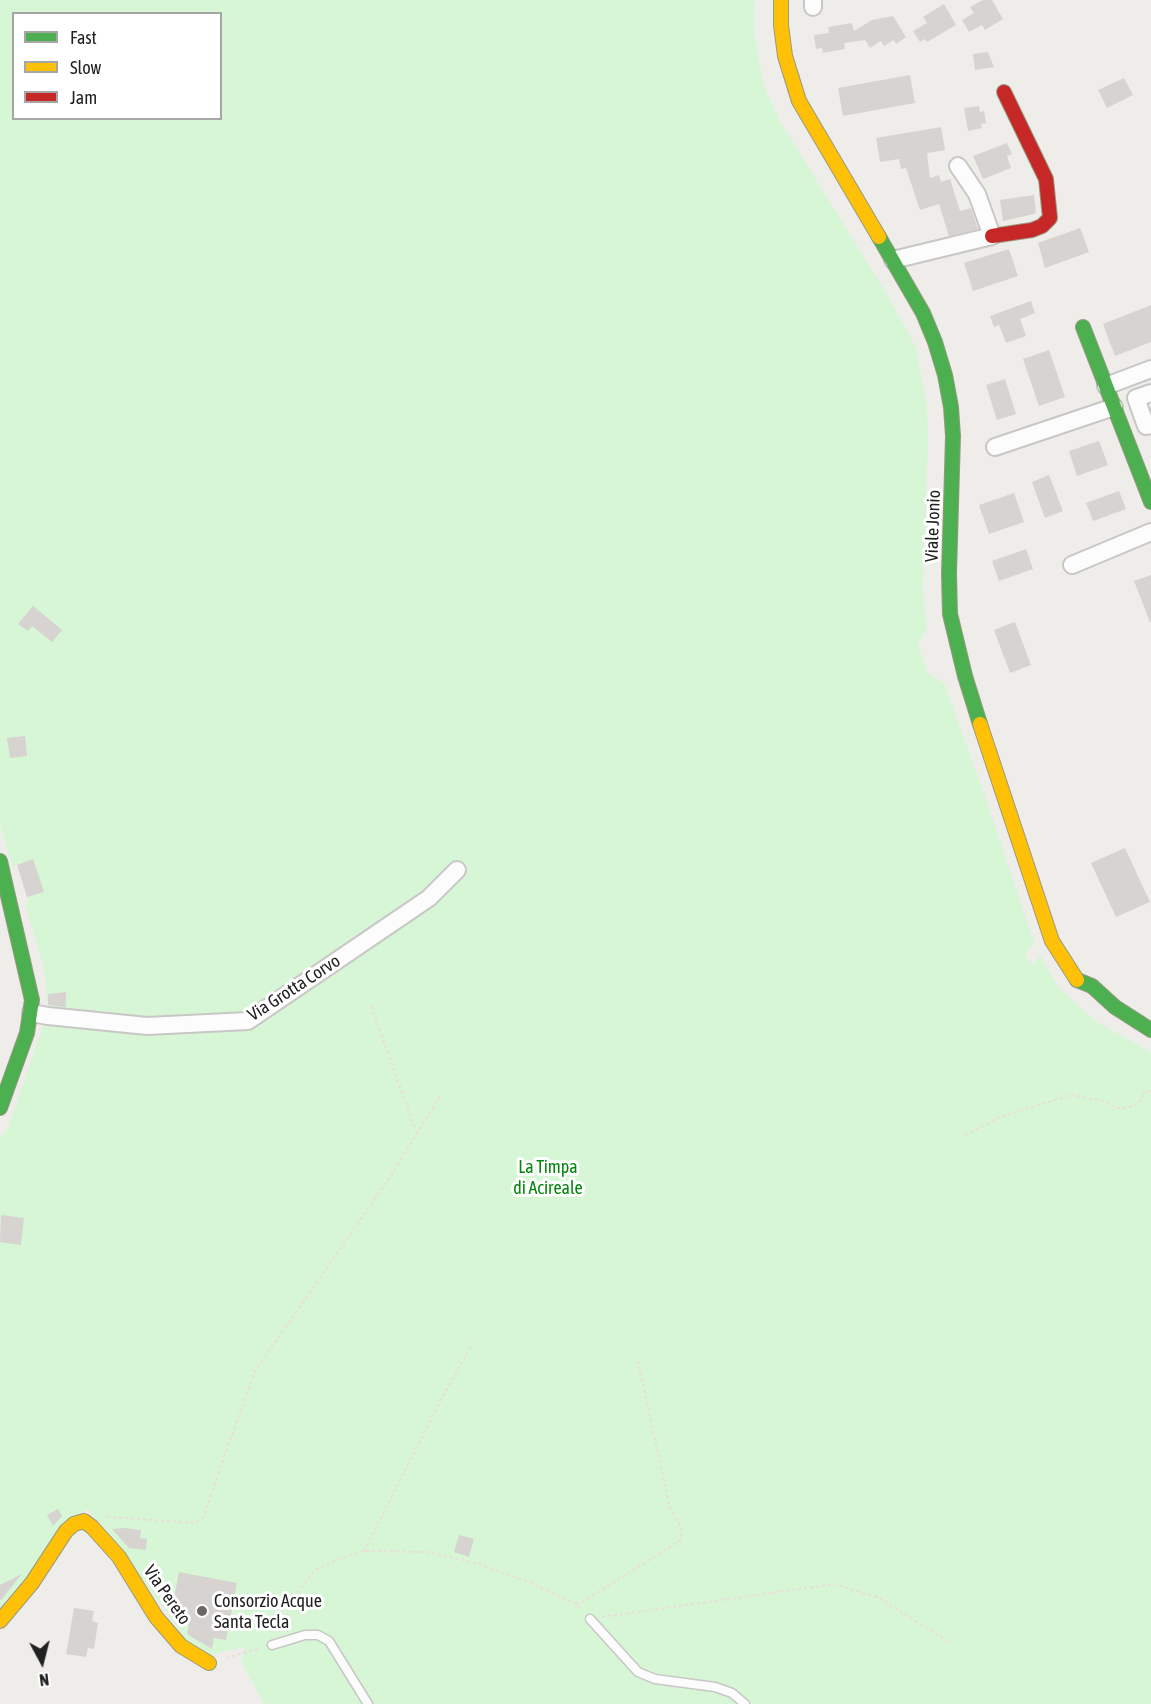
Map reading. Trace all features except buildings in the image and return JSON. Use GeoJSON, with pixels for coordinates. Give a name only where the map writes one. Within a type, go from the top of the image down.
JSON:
{"type":"FeatureCollection","features":[{"type":"Feature","properties":{"kind":"main road","name":"Viale Jonio"},"geometry":{"type":"LineString","coordinates":[[781,0],[785,57],[799,101],[923,313],[945,375],[953,436],[950,614],[965,676],[1052,941],[1077,980],[1092,986],[1115,1007],[1151,1030]]}},
{"type":"Feature","properties":{"kind":"main road"},"geometry":{"type":"LineString","coordinates":[[992,236],[1032,230],[1042,226],[1050,218],[1046,179],[1004,93]]}},
{"type":"Feature","properties":{"kind":"main road"},"geometry":{"type":"LineString","coordinates":[[1083,327],[1151,502]]}},
{"type":"Feature","properties":{"kind":"main road"},"geometry":{"type":"LineString","coordinates":[[0,861],[11,921],[31,987],[31,1012],[27,1034],[0,1108]]}},
{"type":"Feature","properties":{"kind":"main road"},"geometry":{"type":"LineString","coordinates":[[0,1621],[32,1583],[66,1531],[74,1524],[84,1521]]}},
{"type":"Feature","properties":{"kind":"main road","name":"Via Pereto"},"geometry":{"type":"LineString","coordinates":[[84,1521],[119,1557],[156,1617],[181,1646],[209,1663]]}},
{"type":"Feature","properties":{"kind":"street"},"geometry":{"type":"LineString","coordinates":[[893,260],[992,236],[977,194],[958,166]]}},
{"type":"Feature","properties":{"kind":"street"},"geometry":{"type":"LineString","coordinates":[[1106,386],[1151,369]]}},
{"type":"Feature","properties":{"kind":"street"},"geometry":{"type":"LineString","coordinates":[[1143,396],[1146,426],[1151,425]]}},
{"type":"Feature","properties":{"kind":"street"},"geometry":{"type":"LineString","coordinates":[[995,447],[1114,407]]}},
{"type":"Feature","properties":{"kind":"street"},"geometry":{"type":"LineString","coordinates":[[1072,565],[1151,532]]}},
{"type":"Feature","properties":{"kind":"street","name":"Via Grotta Corvo"},"geometry":{"type":"LineString","coordinates":[[31,1012],[48,1016],[147,1026],[248,1021],[429,898],[457,870]]}},
{"type":"Feature","properties":{"kind":"lane"},"geometry":{"type":"LineString","coordinates":[[590,1619],[638,1672],[655,1679],[715,1687],[732,1693],[745,1704]]}},
{"type":"Feature","properties":{"kind":"lane"},"geometry":{"type":"LineString","coordinates":[[272,1645],[305,1635],[318,1635],[329,1641],[368,1704]]}},
{"type":"Feature","properties":{"kind":"path"},"geometry":{"type":"LineString","coordinates":[[371,1006],[417,1134]]}},
{"type":"Feature","properties":{"kind":"path"},"geometry":{"type":"LineString","coordinates":[[964,1135],[1000,1118],[1071,1095],[1103,1101],[1115,1108],[1125,1108],[1134,1106],[1143,1099],[1141,1093],[1151,1091]]}},
{"type":"Feature","properties":{"kind":"path"},"geometry":{"type":"LineString","coordinates":[[84,1521],[105,1517],[195,1523],[203,1518],[254,1373],[388,1180],[441,1095]]}},
{"type":"Feature","properties":{"kind":"path"},"geometry":{"type":"LineString","coordinates":[[364,1551],[443,1396],[473,1343]]}},
{"type":"Feature","properties":{"kind":"path"},"geometry":{"type":"LineString","coordinates":[[576,1604],[681,1540],[681,1527],[670,1508],[638,1362]]}},
{"type":"Feature","properties":{"kind":"path"},"geometry":{"type":"LineString","coordinates":[[209,1663],[272,1645],[299,1591],[315,1570],[364,1551],[428,1552],[479,1564],[529,1582],[576,1604],[590,1619],[835,1584],[879,1598],[951,1643]]}},
{"type":"Feature","properties":{"kind":"green space","name":"La Timpa di Acireale"},"geometry":{"type":"Polygon","coordinates":[[[0,0],[755,0],[754,31],[763,83],[780,121],[891,301],[916,348],[927,405],[928,443],[923,588],[927,628],[918,645],[928,673],[944,683],[978,776],[1034,942],[1025,956],[1034,965],[1040,955],[1058,987],[1097,1022],[1151,1052],[1151,1704],[264,1704],[241,1661],[245,1647],[210,1655],[186,1639],[106,1529],[87,1509],[71,1518],[17,1595],[4,1599],[6,1611],[0,1613],[0,1138],[8,1128],[48,1011],[44,968],[25,904],[29,901],[17,865],[12,866],[0,825],[0,0]]]}},
{"type":"Feature","properties":{"kind":"traffic: fast"},"geometry":{"type":"LineString","coordinates":[[879,237],[923,313],[945,375],[953,436],[950,614],[965,676],[980,724]]}},
{"type":"Feature","properties":{"kind":"traffic: fast"},"geometry":{"type":"LineString","coordinates":[[1083,327],[1151,502]]}},
{"type":"Feature","properties":{"kind":"traffic: fast"},"geometry":{"type":"LineString","coordinates":[[0,861],[32,1000],[27,1033],[0,1108]]}},
{"type":"Feature","properties":{"kind":"traffic: fast"},"geometry":{"type":"LineString","coordinates":[[1077,980],[1092,986],[1115,1007],[1151,1030]]}},
{"type":"Feature","properties":{"kind":"traffic: slow"},"geometry":{"type":"LineString","coordinates":[[781,0],[785,56],[799,101],[879,237]]}},
{"type":"Feature","properties":{"kind":"traffic: slow"},"geometry":{"type":"LineString","coordinates":[[980,724],[1052,941],[1077,980]]}},
{"type":"Feature","properties":{"kind":"traffic: slow"},"geometry":{"type":"LineString","coordinates":[[0,1621],[32,1583],[66,1531],[74,1524],[84,1521],[119,1557],[156,1617],[181,1646],[209,1663]]}},
{"type":"Feature","properties":{"kind":"traffic: jam"},"geometry":{"type":"LineString","coordinates":[[992,236],[1032,230],[1042,226],[1050,218],[1046,179],[1004,92]]}},
{"type":"Feature","properties":{"kind":"place","name":"Consorzio Acque Santa Tecla"},"geometry":{"type":"Point","coordinates":[202,1611]}}]}
